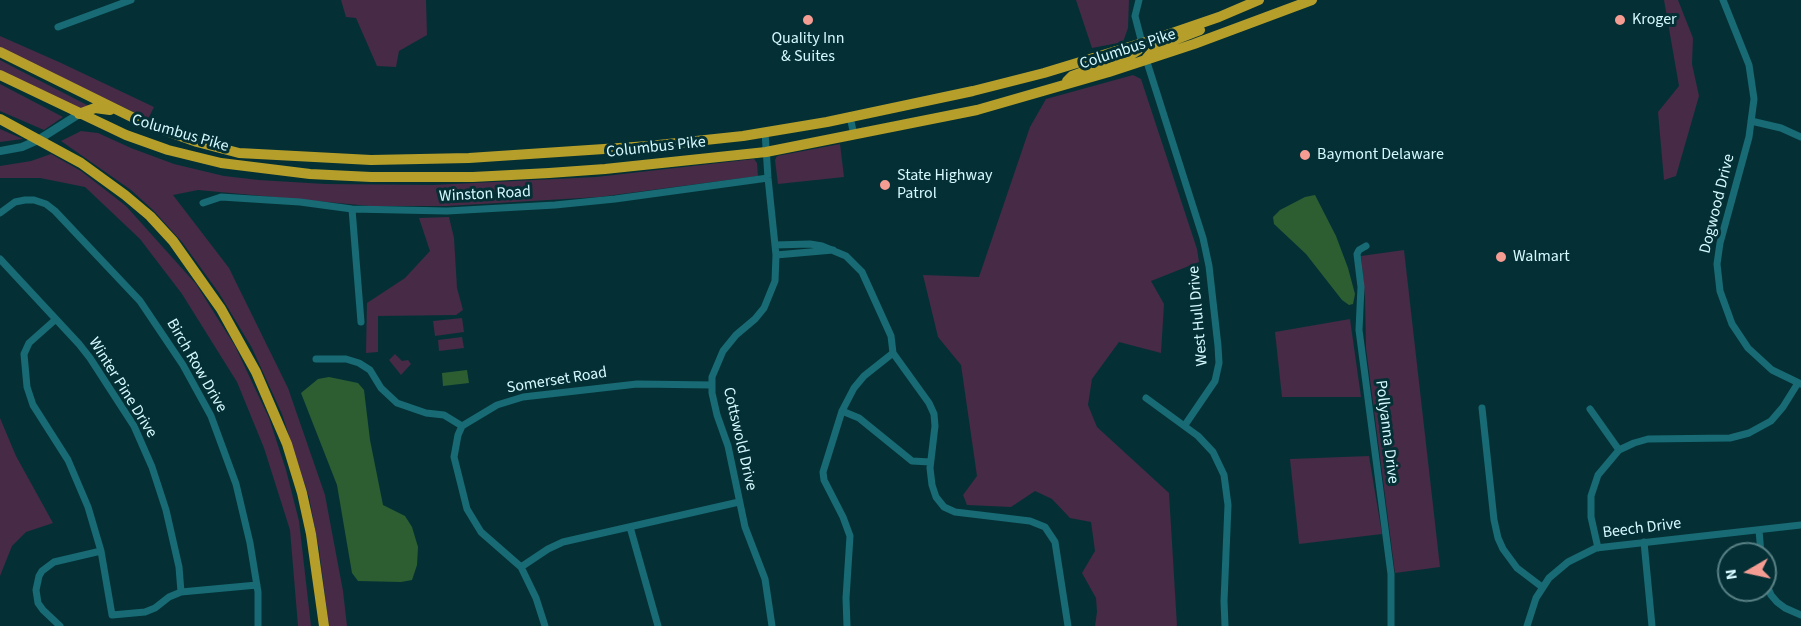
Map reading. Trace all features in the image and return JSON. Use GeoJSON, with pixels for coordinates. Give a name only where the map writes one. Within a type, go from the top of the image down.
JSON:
{"type":"FeatureCollection","features":[{"type":"Feature","properties":{"kind":"highway","name":"Columbus Pike"},"geometry":{"type":"LineString","coordinates":[[0,52],[119,112],[197,142],[239,153],[331,159],[469,158],[579,152],[743,136],[850,117],[996,86],[1044,73],[1142,43],[1259,0]]}},
{"type":"Feature","properties":{"kind":"highway","name":"Columbus Pike"},"geometry":{"type":"LineString","coordinates":[[0,75],[126,135],[201,159],[260,169],[371,177],[473,177],[549,173],[766,152],[977,110],[1063,87],[1312,0]]}},
{"type":"Feature","properties":{"kind":"highway"},"geometry":{"type":"LineString","coordinates":[[1146,59],[1156,47],[1228,20],[1234,11]]}},
{"type":"Feature","properties":{"kind":"highway"},"geometry":{"type":"LineString","coordinates":[[1063,87],[1072,76],[1132,54],[1142,43]]}},
{"type":"Feature","properties":{"kind":"highway"},"geometry":{"type":"LineString","coordinates":[[78,114],[95,108],[119,112]]}},
{"type":"Feature","properties":{"kind":"highway"},"geometry":{"type":"LineString","coordinates":[[0,119],[113,184],[150,216],[195,270],[238,338],[272,406],[296,472],[311,534],[324,626]]}},
{"type":"Feature","properties":{"kind":"street"},"geometry":{"type":"LineString","coordinates":[[58,27],[131,0]]}},
{"type":"Feature","properties":{"kind":"street"},"geometry":{"type":"LineString","coordinates":[[1140,0],[1135,16],[1142,43]]}},
{"type":"Feature","properties":{"kind":"street","name":"Dogwood Drive"},"geometry":{"type":"LineString","coordinates":[[1723,0],[1749,65],[1754,90],[1751,121],[1720,243],[1717,264],[1720,291],[1732,324],[1748,348],[1772,370],[1799,383]]}},
{"type":"Feature","properties":{"kind":"street","name":"West Hull Drive"},"geometry":{"type":"LineString","coordinates":[[1146,59],[1203,238],[1209,266],[1218,346],[1219,363],[1215,381],[1185,425]]}},
{"type":"Feature","properties":{"kind":"street"},"geometry":{"type":"LineString","coordinates":[[0,151],[22,147],[38,140],[78,114]]}},
{"type":"Feature","properties":{"kind":"street"},"geometry":{"type":"LineString","coordinates":[[850,117],[854,135]]}},
{"type":"Feature","properties":{"kind":"street"},"geometry":{"type":"LineString","coordinates":[[1751,121],[1781,128],[1801,137]]}},
{"type":"Feature","properties":{"kind":"street","name":"Cottswold Drive"},"geometry":{"type":"LineString","coordinates":[[765,132],[776,255],[775,281],[769,300],[755,319],[736,335],[723,351],[712,378],[712,385],[717,415],[728,446],[745,527],[765,579],[772,626]]}},
{"type":"Feature","properties":{"kind":"street","name":"Winston Road"},"geometry":{"type":"LineString","coordinates":[[203,203],[221,197],[300,202],[352,209],[414,211],[555,206],[768,178]]}},
{"type":"Feature","properties":{"kind":"street","name":"Birch Row Drive"},"geometry":{"type":"LineString","coordinates":[[1,212],[15,202],[25,200],[46,204],[55,211],[150,314],[196,386],[218,434],[243,512],[257,585],[258,626]]}},
{"type":"Feature","properties":{"kind":"street"},"geometry":{"type":"LineString","coordinates":[[352,209],[362,322]]}},
{"type":"Feature","properties":{"kind":"street"},"geometry":{"type":"LineString","coordinates":[[775,245],[817,244],[833,250],[852,261],[867,280],[891,336],[893,352],[933,410],[935,426],[930,478],[939,502],[955,512],[1030,520],[1045,527],[1051,534],[1059,562],[1068,626]]}},
{"type":"Feature","properties":{"kind":"street","name":"Pollyanna Drive"},"geometry":{"type":"LineString","coordinates":[[1366,246],[1356,254],[1361,287],[1359,330],[1389,557],[1391,626]]}},
{"type":"Feature","properties":{"kind":"street"},"geometry":{"type":"LineString","coordinates":[[776,255],[833,250]]}},
{"type":"Feature","properties":{"kind":"street","name":"Winter Pine Drive"},"geometry":{"type":"LineString","coordinates":[[0,259],[90,358],[134,426],[158,483],[172,532],[181,592]]}},
{"type":"Feature","properties":{"kind":"street"},"geometry":{"type":"LineString","coordinates":[[56,319],[29,343],[24,354],[27,387],[33,405],[68,460],[88,507],[101,550],[112,615],[145,612],[181,592],[257,585]]}},
{"type":"Feature","properties":{"kind":"street"},"geometry":{"type":"LineString","coordinates":[[847,626],[846,598],[850,536],[823,477],[824,468],[842,411],[859,381],[893,352]]}},
{"type":"Feature","properties":{"kind":"street"},"geometry":{"type":"LineString","coordinates":[[316,359],[346,359],[365,365],[381,388],[397,402],[419,412],[444,415],[462,426],[454,457],[467,509],[481,532],[521,567],[536,598],[545,626]]}},
{"type":"Feature","properties":{"kind":"street"},"geometry":{"type":"LineString","coordinates":[[1598,548],[1591,517],[1591,496],[1598,475],[1619,450],[1648,439],[1730,438],[1749,433],[1772,421],[1799,383]]}},
{"type":"Feature","properties":{"kind":"street","name":"Somerset Road"},"geometry":{"type":"LineString","coordinates":[[462,426],[497,405],[523,397],[638,384],[712,385]]}},
{"type":"Feature","properties":{"kind":"street"},"geometry":{"type":"LineString","coordinates":[[1146,398],[1185,425],[1213,452],[1224,475],[1227,487],[1225,626]]}},
{"type":"Feature","properties":{"kind":"street"},"geometry":{"type":"LineString","coordinates":[[1482,408],[1498,538],[1517,568],[1542,587]]}},
{"type":"Feature","properties":{"kind":"street"},"geometry":{"type":"LineString","coordinates":[[1590,409],[1619,450]]}},
{"type":"Feature","properties":{"kind":"street"},"geometry":{"type":"LineString","coordinates":[[842,411],[866,423],[909,459],[930,462]]}},
{"type":"Feature","properties":{"kind":"street"},"geometry":{"type":"LineString","coordinates":[[521,567],[556,544],[739,502]]}},
{"type":"Feature","properties":{"kind":"street","name":"Beech Drive"},"geometry":{"type":"LineString","coordinates":[[1527,626],[1531,609],[1542,587],[1553,574],[1568,562],[1598,548],[1801,525]]}},
{"type":"Feature","properties":{"kind":"street"},"geometry":{"type":"LineString","coordinates":[[630,527],[658,626]]}},
{"type":"Feature","properties":{"kind":"street"},"geometry":{"type":"LineString","coordinates":[[1759,530],[1760,542]]}},
{"type":"Feature","properties":{"kind":"street"},"geometry":{"type":"LineString","coordinates":[[1644,543],[1652,626]]}},
{"type":"Feature","properties":{"kind":"street"},"geometry":{"type":"LineString","coordinates":[[60,626],[38,603],[36,590],[39,576],[47,566],[54,562],[101,550]]}},
{"type":"Feature","properties":{"kind":"street"},"geometry":{"type":"LineString","coordinates":[[1777,601],[1785,608],[1801,615]]}},
{"type":"Feature","properties":{"kind":"shaded area"},"geometry":{"type":"Polygon","coordinates":[[[341,0],[426,0],[427,35],[399,51],[396,67],[377,66],[356,18],[346,17],[341,0]]]}},
{"type":"Feature","properties":{"kind":"shaded area"},"geometry":{"type":"Polygon","coordinates":[[[1076,0],[1129,0],[1128,28],[1123,42],[1092,48],[1076,0]]]}},
{"type":"Feature","properties":{"kind":"shaded area"},"geometry":{"type":"Polygon","coordinates":[[[1664,0],[1678,0],[1693,38],[1692,64],[1699,96],[1676,176],[1664,180],[1658,112],[1679,86],[1664,0]]]}},
{"type":"Feature","properties":{"kind":"shaded area"},"geometry":{"type":"Polygon","coordinates":[[[0,36],[154,107],[148,119],[0,48],[0,36]]]}},
{"type":"Feature","properties":{"kind":"shaded area"},"geometry":{"type":"Polygon","coordinates":[[[0,60],[89,106],[78,109],[0,70],[0,60]]]}},
{"type":"Feature","properties":{"kind":"shaded area"},"geometry":{"type":"Polygon","coordinates":[[[1133,75],[1141,79],[1197,249],[1199,262],[1151,281],[1164,304],[1161,353],[1119,342],[1092,379],[1088,405],[1097,427],[1169,493],[1177,626],[1095,626],[1096,598],[1082,573],[1095,551],[1091,522],[1070,518],[1052,499],[1035,491],[1011,507],[967,505],[963,495],[977,476],[961,365],[938,337],[923,275],[979,277],[1030,127],[1046,99],[1133,75]]]}},
{"type":"Feature","properties":{"kind":"shaded area"},"geometry":{"type":"Polygon","coordinates":[[[0,84],[63,117],[44,130],[0,111],[0,84]]]}},
{"type":"Feature","properties":{"kind":"shaded area"},"geometry":{"type":"Polygon","coordinates":[[[0,129],[23,139],[0,142],[0,129]]]}},
{"type":"Feature","properties":{"kind":"shaded area"},"geometry":{"type":"Polygon","coordinates":[[[81,131],[98,133],[174,164],[224,176],[259,180],[325,184],[433,185],[596,177],[754,159],[757,163],[758,176],[599,197],[447,206],[370,206],[198,190],[173,195],[229,268],[288,388],[325,495],[343,591],[347,626],[329,626],[319,549],[309,497],[282,414],[252,348],[219,293],[182,242],[153,210],[131,190],[61,141],[81,131]]]}},
{"type":"Feature","properties":{"kind":"shaded area"},"geometry":{"type":"Polygon","coordinates":[[[840,144],[844,177],[778,184],[775,160],[777,156],[840,144]]]}},
{"type":"Feature","properties":{"kind":"shaded area"},"geometry":{"type":"Polygon","coordinates":[[[51,154],[81,171],[126,206],[196,284],[235,346],[269,418],[286,470],[299,521],[311,626],[298,626],[290,530],[264,448],[237,382],[182,294],[140,239],[85,187],[40,178],[0,178],[0,166],[31,161],[51,154]]]}},
{"type":"Feature","properties":{"kind":"shaded area"},"geometry":{"type":"Polygon","coordinates":[[[1315,195],[1336,236],[1348,268],[1355,294],[1353,304],[1349,305],[1342,300],[1306,254],[1274,224],[1273,217],[1280,210],[1305,197],[1315,195]]]}},
{"type":"Feature","properties":{"kind":"shaded area"},"geometry":{"type":"Polygon","coordinates":[[[449,217],[454,238],[457,288],[463,310],[456,315],[378,316],[378,352],[366,353],[367,303],[405,278],[430,251],[419,218],[449,217]]]}},
{"type":"Feature","properties":{"kind":"shaded area"},"geometry":{"type":"Polygon","coordinates":[[[1404,250],[1440,567],[1395,573],[1366,348],[1361,256],[1404,250]]]}},
{"type":"Feature","properties":{"kind":"shaded area"},"geometry":{"type":"Polygon","coordinates":[[[462,318],[464,332],[435,336],[433,321],[462,318]]]}},
{"type":"Feature","properties":{"kind":"shaded area"},"geometry":{"type":"Polygon","coordinates":[[[1350,319],[1361,397],[1282,397],[1275,332],[1350,319]]]}},
{"type":"Feature","properties":{"kind":"shaded area"},"geometry":{"type":"Polygon","coordinates":[[[462,337],[464,348],[439,351],[438,340],[462,337]]]}},
{"type":"Feature","properties":{"kind":"shaded area"},"geometry":{"type":"Polygon","coordinates":[[[395,354],[402,361],[408,360],[411,364],[401,375],[389,360],[395,354]]]}},
{"type":"Feature","properties":{"kind":"shaded area"},"geometry":{"type":"Polygon","coordinates":[[[467,370],[469,383],[443,386],[442,373],[467,370]]]}},
{"type":"Feature","properties":{"kind":"shaded area"},"geometry":{"type":"Polygon","coordinates":[[[329,377],[358,383],[364,390],[370,440],[383,505],[405,516],[412,527],[418,547],[417,565],[412,580],[358,581],[352,573],[337,485],[301,393],[318,379],[329,377]]]}},
{"type":"Feature","properties":{"kind":"shaded area"},"geometry":{"type":"Polygon","coordinates":[[[0,418],[16,456],[53,523],[26,532],[12,546],[0,576],[0,418]]]}},
{"type":"Feature","properties":{"kind":"shaded area"},"geometry":{"type":"Polygon","coordinates":[[[1369,456],[1382,534],[1299,544],[1290,459],[1369,456]]]}},
{"type":"Feature","properties":{"kind":"place","name":"Quality Inn & Suites"},"geometry":{"type":"Point","coordinates":[808,20]}},
{"type":"Feature","properties":{"kind":"place","name":"Kroger"},"geometry":{"type":"Point","coordinates":[1620,20]}},
{"type":"Feature","properties":{"kind":"place","name":"Baymont Delaware"},"geometry":{"type":"Point","coordinates":[1305,155]}},
{"type":"Feature","properties":{"kind":"place","name":"State Highway Patrol"},"geometry":{"type":"Point","coordinates":[885,185]}},
{"type":"Feature","properties":{"kind":"place","name":"Walmart"},"geometry":{"type":"Point","coordinates":[1501,257]}}]}
